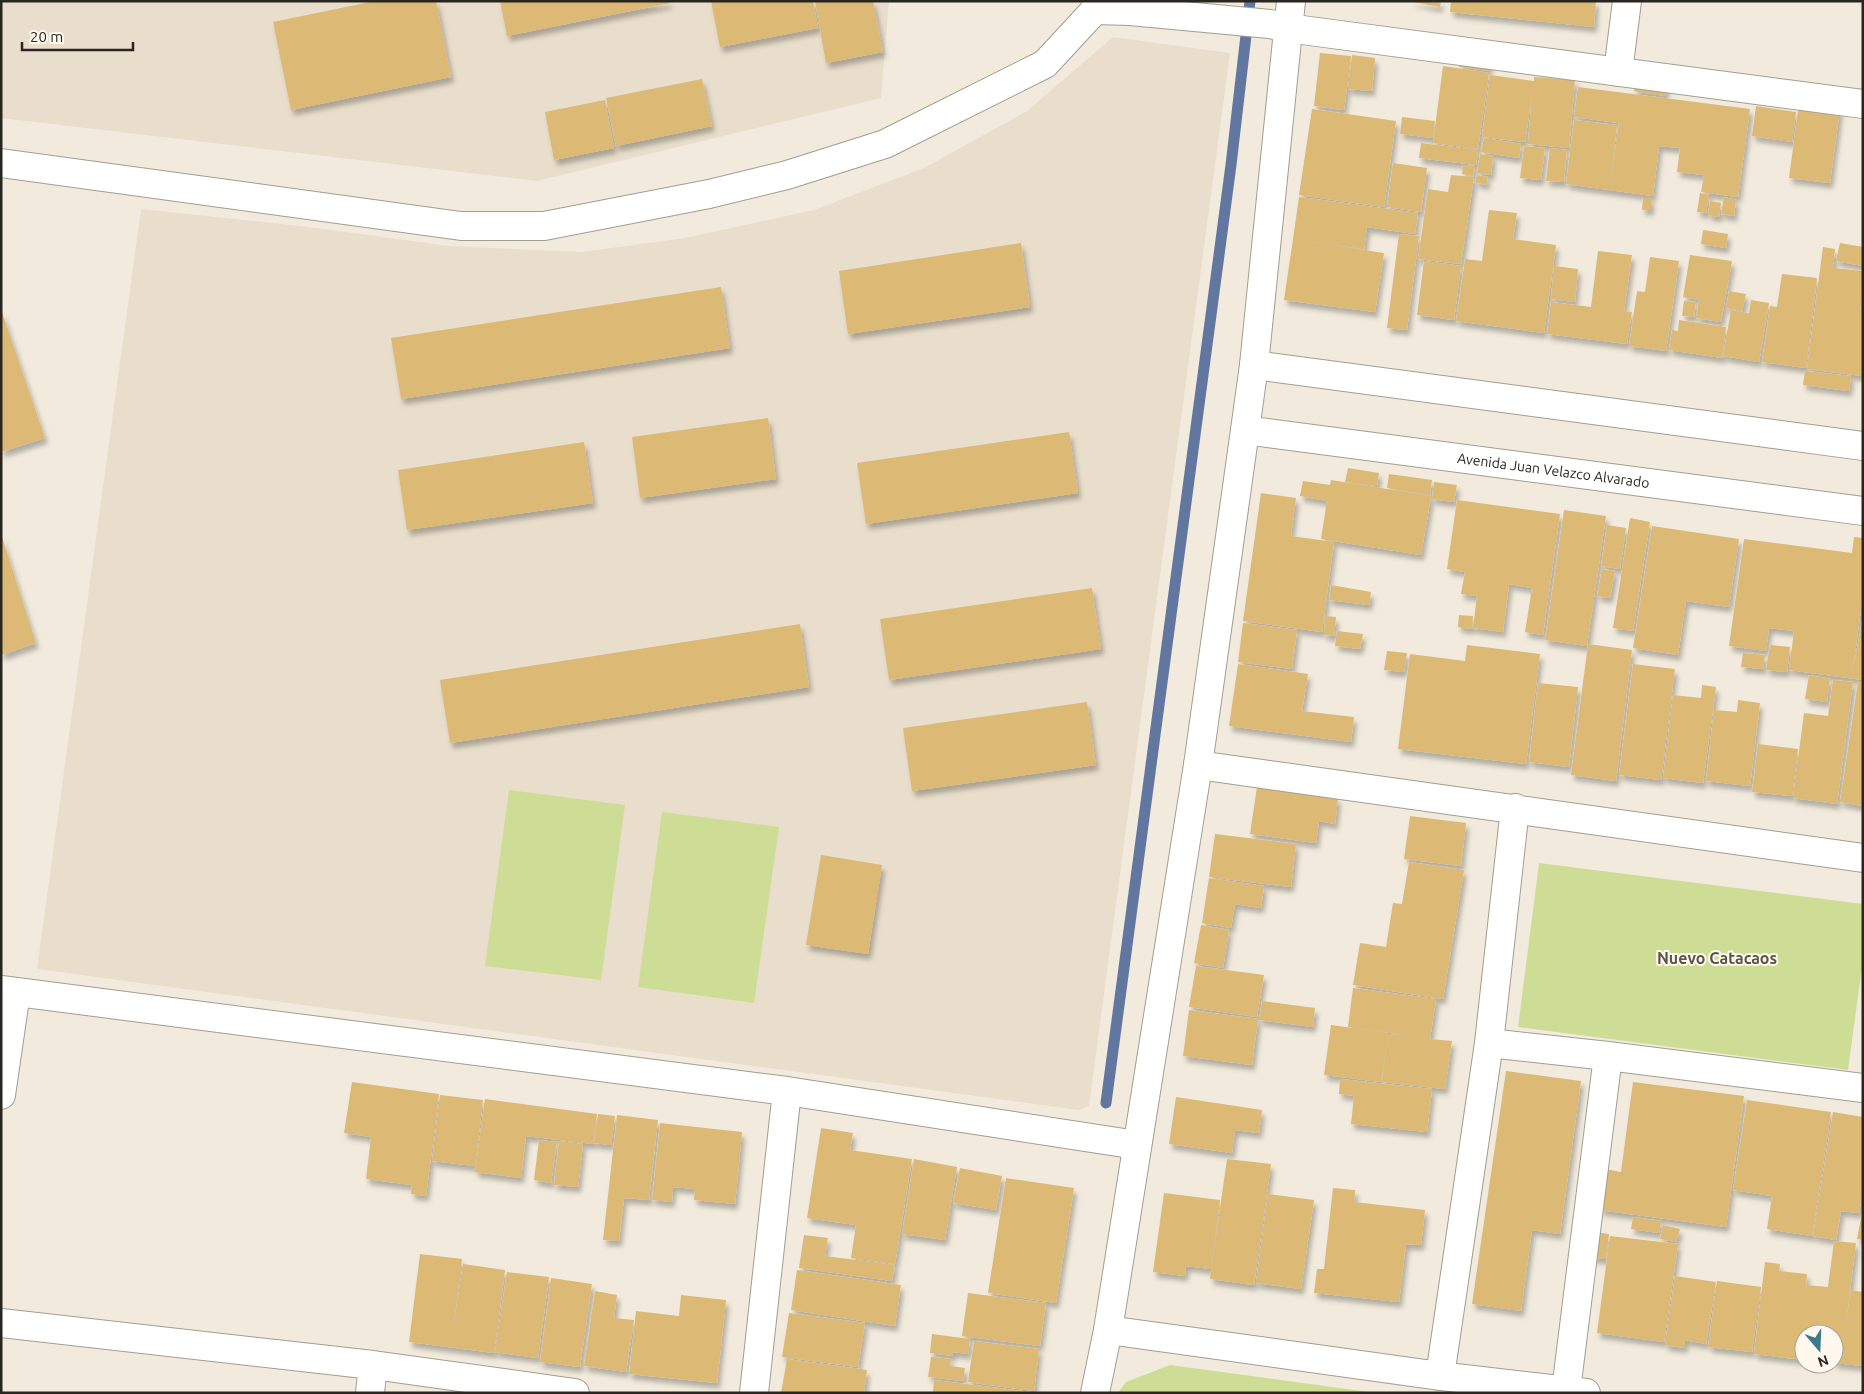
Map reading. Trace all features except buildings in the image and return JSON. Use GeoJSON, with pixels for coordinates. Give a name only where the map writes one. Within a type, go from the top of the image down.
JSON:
{"type":"FeatureCollection","features":[{"type":"Feature","properties":{"kind":"street"},"geometry":{"type":"LineString","coordinates":[[1095,1393],[1108,1330],[1198,765],[1245,430],[1254,365],[1278,26],[1290,1]]}},
{"type":"Feature","properties":{"kind":"street"},"geometry":{"type":"LineString","coordinates":[[1618,72],[1627,1]]}},
{"type":"Feature","properties":{"kind":"street"},"geometry":{"type":"LineString","coordinates":[[1,163],[461,226],[544,226],[709,194],[787,174],[885,144],[1045,64],[1096,6],[1229,19],[1863,104]]}},
{"type":"Feature","properties":{"kind":"street"},"geometry":{"type":"LineString","coordinates":[[1254,365],[1863,446]]}},
{"type":"Feature","properties":{"kind":"street","name":"Avenida Juan Velazco Alvarado"},"geometry":{"type":"LineString","coordinates":[[1245,430],[1863,511]]}},
{"type":"Feature","properties":{"kind":"street"},"geometry":{"type":"LineString","coordinates":[[1198,765],[1863,858]]}},
{"type":"Feature","properties":{"kind":"street"},"geometry":{"type":"LineString","coordinates":[[1440,1376],[1489,1043],[1515,808]]}},
{"type":"Feature","properties":{"kind":"street"},"geometry":{"type":"LineString","coordinates":[[1,1095],[9,991],[787,1091],[1136,1145]]}},
{"type":"Feature","properties":{"kind":"street"},"geometry":{"type":"LineString","coordinates":[[1489,1043],[1863,1088]]}},
{"type":"Feature","properties":{"kind":"street"},"geometry":{"type":"LineString","coordinates":[[1108,1330],[1440,1376],[1576,1391],[1608,1056]]}},
{"type":"Feature","properties":{"kind":"street"},"geometry":{"type":"LineString","coordinates":[[754,1393],[787,1091]]}},
{"type":"Feature","properties":{"kind":"street"},"geometry":{"type":"LineString","coordinates":[[1,1323],[373,1365],[575,1393]]}},
{"type":"Feature","properties":{"kind":"street"},"geometry":{"type":"LineString","coordinates":[[370,1393],[373,1365]]}},
{"type":"Feature","properties":{"kind":"shaded area"},"geometry":{"type":"Polygon","coordinates":[[[1,1],[889,1],[881,98],[537,181],[1,118],[1,1]]]}},
{"type":"Feature","properties":{"kind":"shaded area"},"geometry":{"type":"Polygon","coordinates":[[[1113,37],[1230,53],[1089,1106],[1079,1110],[37,969],[141,209],[309,227],[449,246],[582,252],[685,238],[814,210],[924,168],[1027,111],[1113,37]]]}},
{"type":"Feature","properties":{"kind":"green space"},"geometry":{"type":"Polygon","coordinates":[[[509,790],[625,805],[601,980],[485,966],[509,790]]]}},
{"type":"Feature","properties":{"kind":"green space"},"geometry":{"type":"Polygon","coordinates":[[[662,812],[779,827],[754,1003],[638,987],[662,812]]]}},
{"type":"Feature","properties":{"kind":"green space"},"geometry":{"type":"Polygon","coordinates":[[[1539,863],[1863,904],[1863,960],[1848,1070],[1518,1027],[1539,863]]]}},
{"type":"Feature","properties":{"kind":"green space"},"geometry":{"type":"Polygon","coordinates":[[[1170,1365],[1376,1393],[1118,1393],[1126,1382],[1170,1365]]]}},
{"type":"Feature","properties":{"kind":"waterway"},"geometry":{"type":"LineString","coordinates":[[1106,1103],[1231,165],[1250,1]]}},
{"type":"Feature","properties":{"kind":"district","name":"Nuevo Catacaos"},"geometry":{"type":"Point","coordinates":[1717,958]}}]}
